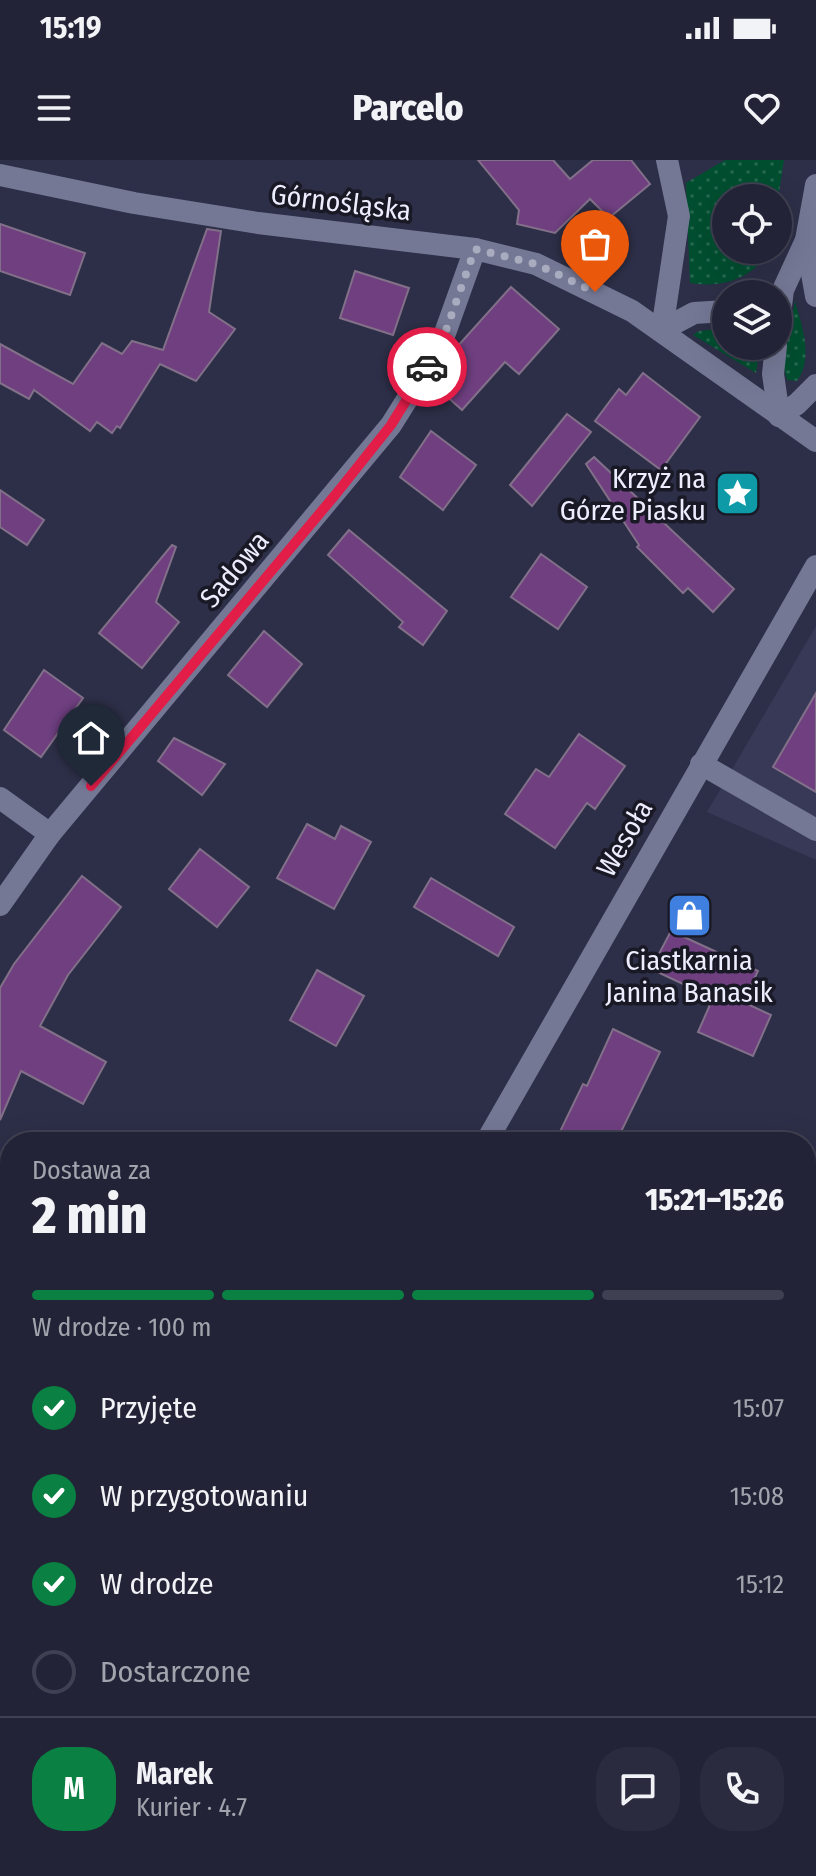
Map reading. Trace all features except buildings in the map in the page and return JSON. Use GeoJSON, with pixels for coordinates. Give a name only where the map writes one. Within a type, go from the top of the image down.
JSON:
{"type":"FeatureCollection","features":[{"type":"Feature","properties":{"kind":"street"},"geometry":{"type":"LineString","coordinates":[[662,330],[679,216],[667,160]]}},
{"type":"Feature","properties":{"kind":"street","name":"Górnośląska"},"geometry":{"type":"LineString","coordinates":[[0,175],[134,203],[227,218],[475,249],[536,264],[632,311],[816,441]]}},
{"type":"Feature","properties":{"kind":"street"},"geometry":{"type":"LineString","coordinates":[[785,280],[806,240],[816,185]]}},
{"type":"Feature","properties":{"kind":"street"},"geometry":{"type":"LineString","coordinates":[[806,240],[816,296]]}},
{"type":"Feature","properties":{"kind":"street","name":"Sadowa"},"geometry":{"type":"LineString","coordinates":[[0,905],[50,834],[391,425],[440,347],[475,249]]}},
{"type":"Feature","properties":{"kind":"street"},"geometry":{"type":"LineString","coordinates":[[662,330],[694,313],[712,312]]}},
{"type":"Feature","properties":{"kind":"street"},"geometry":{"type":"LineString","coordinates":[[774,360],[773,374],[779,416],[816,385]]}},
{"type":"Feature","properties":{"kind":"street","name":"Wesoła"},"geometry":{"type":"LineString","coordinates":[[492,1132],[816,566]]}},
{"type":"Feature","properties":{"kind":"street"},"geometry":{"type":"LineString","coordinates":[[701,764],[816,830]]}},
{"type":"Feature","properties":{"kind":"street"},"geometry":{"type":"LineString","coordinates":[[0,798],[50,834]]}},
{"type":"Feature","properties":{"kind":"shaded area"},"geometry":{"type":"Polygon","coordinates":[[[816,626],[816,860],[707,812],[816,626]]]}},
{"type":"Feature","properties":{"kind":"green space"},"geometry":{"type":"Polygon","coordinates":[[[725,160],[784,160],[780,184],[712,184],[712,264],[758,264],[754,269],[735,280],[712,280],[712,284],[690,283],[686,183],[725,160]]]}},
{"type":"Feature","properties":{"kind":"green space"},"geometry":{"type":"Polygon","coordinates":[[[795,301],[806,352],[797,381],[787,380],[783,365],[784,360],[792,360],[795,301]]]}},
{"type":"Feature","properties":{"kind":"green space"},"geometry":{"type":"Polygon","coordinates":[[[712,330],[712,346],[693,335],[712,330]]]}},
{"type":"Feature","properties":{"kind":"green space"},"geometry":{"type":"Polygon","coordinates":[[[734,360],[758,360],[756,373],[734,360]]]}},
{"type":"Feature","properties":{"kind":"way so far"},"geometry":{"type":"LineString","coordinates":[[427,367],[440,347],[475,249],[536,264],[595,292]]}},
{"type":"Feature","properties":{"kind":"place","name":"Krzyż na Górze Piasku"},"geometry":{"type":"Point","coordinates":[737,494]}},
{"type":"Feature","properties":{"kind":"place","name":"Ciastkarnia Janina Banasik"},"geometry":{"type":"Point","coordinates":[689,916]}},
{"type":"Feature","properties":{"kind":"route"},"geometry":{"type":"LineString","coordinates":[[91,786],[336,494],[391,425],[427,367]]}}]}
